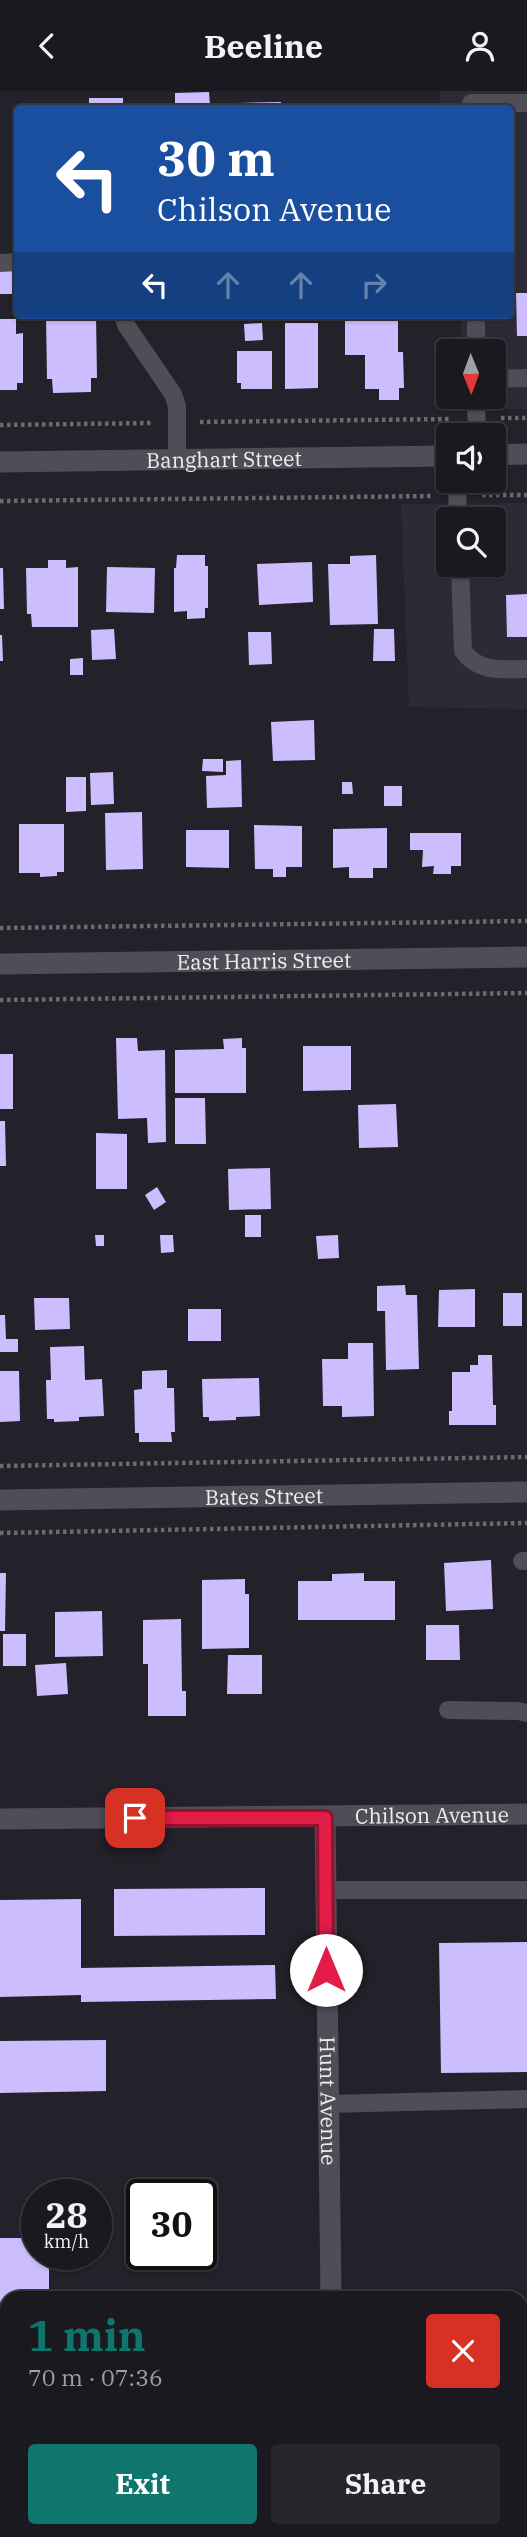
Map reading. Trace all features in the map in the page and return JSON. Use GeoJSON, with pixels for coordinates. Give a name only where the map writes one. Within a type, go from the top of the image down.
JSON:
{"type":"FeatureCollection","features":[{"type":"Feature","properties":{"kind":"street"},"geometry":{"type":"LineString","coordinates":[[506,455],[527,454]]}},
{"type":"Feature","properties":{"kind":"street","name":"Banghart Street"},"geometry":{"type":"LineString","coordinates":[[0,462],[436,456]]}},
{"type":"Feature","properties":{"kind":"street","name":"East Harris Street"},"geometry":{"type":"LineString","coordinates":[[0,964],[527,957]]}},
{"type":"Feature","properties":{"kind":"street","name":"Bates Street"},"geometry":{"type":"LineString","coordinates":[[0,1500],[527,1492]]}},
{"type":"Feature","properties":{"kind":"street","name":"Chilson Avenue"},"geometry":{"type":"LineString","coordinates":[[0,1819],[527,1814]]}},
{"type":"Feature","properties":{"kind":"street","name":"Hunt Avenue"},"geometry":{"type":"LineString","coordinates":[[325,1818],[331,2291]]}},
{"type":"Feature","properties":{"kind":"lane"},"geometry":{"type":"LineString","coordinates":[[471,101],[527,103]]}},
{"type":"Feature","properties":{"kind":"lane"},"geometry":{"type":"LineString","coordinates":[[124,319],[173,394],[177,406],[177,460]]}},
{"type":"Feature","properties":{"kind":"lane"},"geometry":{"type":"LineString","coordinates":[[476,319],[476,339]]}},
{"type":"Feature","properties":{"kind":"lane"},"geometry":{"type":"LineString","coordinates":[[506,379],[527,378]]}},
{"type":"Feature","properties":{"kind":"lane"},"geometry":{"type":"LineString","coordinates":[[460,577],[463,651],[471,662],[482,667],[527,669]]}},
{"type":"Feature","properties":{"kind":"lane"},"geometry":{"type":"LineString","coordinates":[[448,1710],[527,1713]]}},
{"type":"Feature","properties":{"kind":"lane"},"geometry":{"type":"LineString","coordinates":[[325,1889],[527,1890]]}},
{"type":"Feature","properties":{"kind":"lane"},"geometry":{"type":"LineString","coordinates":[[327,2104],[527,2099]]}},
{"type":"Feature","properties":{"kind":"path"},"geometry":{"type":"LineString","coordinates":[[499,423],[527,418]]}},
{"type":"Feature","properties":{"kind":"path"},"geometry":{"type":"LineString","coordinates":[[0,425],[177,423],[436,426]]}},
{"type":"Feature","properties":{"kind":"path"},"geometry":{"type":"LineString","coordinates":[[0,501],[436,489]]}},
{"type":"Feature","properties":{"kind":"path"},"geometry":{"type":"LineString","coordinates":[[506,493],[527,495]]}},
{"type":"Feature","properties":{"kind":"path"},"geometry":{"type":"LineString","coordinates":[[0,928],[527,921]]}},
{"type":"Feature","properties":{"kind":"path"},"geometry":{"type":"LineString","coordinates":[[0,1000],[527,993]]}},
{"type":"Feature","properties":{"kind":"path"},"geometry":{"type":"LineString","coordinates":[[0,1466],[527,1457]]}},
{"type":"Feature","properties":{"kind":"path"},"geometry":{"type":"LineString","coordinates":[[0,1533],[527,1523]]}},
{"type":"Feature","properties":{"kind":"shaded area"},"geometry":{"type":"Polygon","coordinates":[[[440,91],[527,91],[527,409],[506,409],[506,339],[462,339],[461,319],[514,319],[514,105],[440,105],[440,91]]]}},
{"type":"Feature","properties":{"kind":"shaded area"},"geometry":{"type":"Polygon","coordinates":[[[527,503],[527,709],[409,707],[401,504],[527,503]]]}},
{"type":"Feature","properties":{"kind":"building"},"geometry":{"type":"Polygon","coordinates":[[[209,92],[210,105],[175,105],[175,93],[209,92]]]}},
{"type":"Feature","properties":{"kind":"building"},"geometry":{"type":"Polygon","coordinates":[[[89,98],[123,98],[123,105],[89,105],[89,98]]]}},
{"type":"Feature","properties":{"kind":"building"},"geometry":{"type":"Polygon","coordinates":[[[281,102],[281,105],[237,105],[281,102]]]}},
{"type":"Feature","properties":{"kind":"building"},"geometry":{"type":"Polygon","coordinates":[[[0,269],[14,269],[14,294],[0,294],[0,269]]]}},
{"type":"Feature","properties":{"kind":"building"},"geometry":{"type":"Polygon","coordinates":[[[516,293],[527,293],[527,336],[517,336],[516,293]]]}},
{"type":"Feature","properties":{"kind":"building"},"geometry":{"type":"Polygon","coordinates":[[[0,319],[16,319],[16,334],[23,333],[23,383],[17,383],[17,390],[0,390],[0,319]]]}},
{"type":"Feature","properties":{"kind":"building"},"geometry":{"type":"Polygon","coordinates":[[[46,319],[96,319],[97,378],[91,378],[91,392],[53,393],[52,379],[47,379],[46,319]]]}},
{"type":"Feature","properties":{"kind":"building"},"geometry":{"type":"Polygon","coordinates":[[[345,319],[398,319],[398,352],[403,352],[404,388],[399,388],[399,400],[379,400],[379,389],[365,389],[365,355],[345,355],[345,319]]]}},
{"type":"Feature","properties":{"kind":"building"},"geometry":{"type":"Polygon","coordinates":[[[262,323],[263,340],[245,341],[244,324],[262,323]]]}},
{"type":"Feature","properties":{"kind":"building"},"geometry":{"type":"Polygon","coordinates":[[[285,323],[318,323],[318,388],[285,389],[285,323]]]}},
{"type":"Feature","properties":{"kind":"building"},"geometry":{"type":"Polygon","coordinates":[[[237,351],[272,351],[272,389],[241,389],[241,383],[237,383],[237,351]]]}},
{"type":"Feature","properties":{"kind":"building"},"geometry":{"type":"Polygon","coordinates":[[[177,555],[205,555],[205,566],[208,566],[208,608],[205,608],[205,618],[187,619],[187,611],[174,612],[174,568],[177,555]]]}},
{"type":"Feature","properties":{"kind":"building"},"geometry":{"type":"Polygon","coordinates":[[[376,555],[378,624],[330,625],[328,564],[350,564],[350,556],[376,555]]]}},
{"type":"Feature","properties":{"kind":"building"},"geometry":{"type":"Polygon","coordinates":[[[48,560],[66,560],[66,568],[78,567],[78,627],[32,627],[31,614],[27,614],[26,568],[48,568],[48,560]]]}},
{"type":"Feature","properties":{"kind":"building"},"geometry":{"type":"Polygon","coordinates":[[[312,562],[313,602],[259,605],[257,564],[312,562]]]}},
{"type":"Feature","properties":{"kind":"building"},"geometry":{"type":"Polygon","coordinates":[[[107,567],[155,568],[154,613],[106,612],[107,567]]]}},
{"type":"Feature","properties":{"kind":"building"},"geometry":{"type":"Polygon","coordinates":[[[0,568],[3,568],[4,609],[0,609],[0,568]]]}},
{"type":"Feature","properties":{"kind":"building"},"geometry":{"type":"Polygon","coordinates":[[[527,594],[527,637],[507,637],[506,595],[527,594]]]}},
{"type":"Feature","properties":{"kind":"building"},"geometry":{"type":"Polygon","coordinates":[[[114,629],[116,659],[92,660],[91,630],[114,629]]]}},
{"type":"Feature","properties":{"kind":"building"},"geometry":{"type":"Polygon","coordinates":[[[374,629],[394,629],[395,661],[373,661],[374,629]]]}},
{"type":"Feature","properties":{"kind":"building"},"geometry":{"type":"Polygon","coordinates":[[[248,632],[271,632],[272,664],[249,665],[248,632]]]}},
{"type":"Feature","properties":{"kind":"building"},"geometry":{"type":"Polygon","coordinates":[[[2,635],[3,661],[0,661],[2,635]]]}},
{"type":"Feature","properties":{"kind":"building"},"geometry":{"type":"Polygon","coordinates":[[[83,658],[83,675],[70,675],[70,659],[83,658]]]}},
{"type":"Feature","properties":{"kind":"building"},"geometry":{"type":"Polygon","coordinates":[[[314,720],[315,760],[273,761],[271,722],[314,720]]]}},
{"type":"Feature","properties":{"kind":"building"},"geometry":{"type":"Polygon","coordinates":[[[203,759],[223,759],[223,772],[202,771],[203,759]]]}},
{"type":"Feature","properties":{"kind":"building"},"geometry":{"type":"Polygon","coordinates":[[[241,760],[242,807],[207,808],[206,776],[226,775],[226,761],[241,760]]]}},
{"type":"Feature","properties":{"kind":"building"},"geometry":{"type":"Polygon","coordinates":[[[113,772],[114,804],[91,805],[90,773],[113,772]]]}},
{"type":"Feature","properties":{"kind":"building"},"geometry":{"type":"Polygon","coordinates":[[[66,777],[86,777],[86,811],[66,812],[66,777]]]}},
{"type":"Feature","properties":{"kind":"building"},"geometry":{"type":"Polygon","coordinates":[[[342,782],[352,782],[353,794],[342,794],[342,782]]]}},
{"type":"Feature","properties":{"kind":"building"},"geometry":{"type":"Polygon","coordinates":[[[384,786],[402,786],[402,806],[384,806],[384,786]]]}},
{"type":"Feature","properties":{"kind":"building"},"geometry":{"type":"Polygon","coordinates":[[[142,812],[143,869],[106,870],[105,813],[142,812]]]}},
{"type":"Feature","properties":{"kind":"building"},"geometry":{"type":"Polygon","coordinates":[[[19,824],[64,824],[64,872],[57,872],[57,876],[40,877],[40,873],[19,873],[19,824]]]}},
{"type":"Feature","properties":{"kind":"building"},"geometry":{"type":"Polygon","coordinates":[[[254,825],[302,826],[302,867],[286,867],[286,877],[273,877],[273,869],[255,869],[254,825]]]}},
{"type":"Feature","properties":{"kind":"building"},"geometry":{"type":"Polygon","coordinates":[[[387,828],[387,868],[373,868],[373,878],[349,878],[349,867],[333,868],[333,829],[387,828]]]}},
{"type":"Feature","properties":{"kind":"building"},"geometry":{"type":"Polygon","coordinates":[[[186,830],[229,830],[229,868],[186,867],[186,830]]]}},
{"type":"Feature","properties":{"kind":"building"},"geometry":{"type":"Polygon","coordinates":[[[410,833],[461,833],[461,866],[451,866],[451,874],[433,874],[434,866],[422,867],[423,850],[410,850],[410,833]]]}},
{"type":"Feature","properties":{"kind":"building"},"geometry":{"type":"Polygon","coordinates":[[[116,1038],[137,1038],[138,1051],[165,1050],[166,1142],[148,1143],[147,1118],[118,1119],[116,1038]]]}},
{"type":"Feature","properties":{"kind":"building"},"geometry":{"type":"Polygon","coordinates":[[[242,1038],[242,1048],[246,1048],[246,1093],[175,1093],[175,1050],[224,1049],[223,1039],[242,1038]]]}},
{"type":"Feature","properties":{"kind":"building"},"geometry":{"type":"Polygon","coordinates":[[[303,1046],[351,1046],[351,1090],[303,1091],[303,1046]]]}},
{"type":"Feature","properties":{"kind":"building"},"geometry":{"type":"Polygon","coordinates":[[[0,1054],[13,1054],[13,1109],[0,1109],[0,1054]]]}},
{"type":"Feature","properties":{"kind":"building"},"geometry":{"type":"Polygon","coordinates":[[[175,1098],[205,1098],[206,1144],[175,1144],[175,1098]]]}},
{"type":"Feature","properties":{"kind":"building"},"geometry":{"type":"Polygon","coordinates":[[[396,1104],[398,1147],[359,1148],[358,1105],[396,1104]]]}},
{"type":"Feature","properties":{"kind":"building"},"geometry":{"type":"Polygon","coordinates":[[[0,1121],[5,1121],[6,1166],[0,1166],[0,1121]]]}},
{"type":"Feature","properties":{"kind":"building"},"geometry":{"type":"Polygon","coordinates":[[[96,1133],[127,1134],[127,1189],[96,1189],[96,1133]]]}},
{"type":"Feature","properties":{"kind":"building"},"geometry":{"type":"Polygon","coordinates":[[[270,1168],[271,1209],[229,1210],[228,1169],[270,1168]]]}},
{"type":"Feature","properties":{"kind":"building"},"geometry":{"type":"Polygon","coordinates":[[[157,1187],[166,1202],[154,1210],[145,1195],[157,1187]]]}},
{"type":"Feature","properties":{"kind":"building"},"geometry":{"type":"Polygon","coordinates":[[[245,1215],[261,1215],[261,1237],[245,1237],[245,1215]]]}},
{"type":"Feature","properties":{"kind":"building"},"geometry":{"type":"Polygon","coordinates":[[[95,1235],[104,1235],[104,1246],[96,1246],[95,1235]]]}},
{"type":"Feature","properties":{"kind":"building"},"geometry":{"type":"Polygon","coordinates":[[[160,1235],[173,1235],[174,1252],[161,1253],[160,1235]]]}},
{"type":"Feature","properties":{"kind":"building"},"geometry":{"type":"Polygon","coordinates":[[[338,1235],[339,1258],[318,1259],[316,1236],[338,1235]]]}},
{"type":"Feature","properties":{"kind":"building"},"geometry":{"type":"Polygon","coordinates":[[[405,1285],[406,1295],[417,1295],[419,1369],[386,1370],[385,1311],[377,1311],[377,1286],[405,1285]]]}},
{"type":"Feature","properties":{"kind":"building"},"geometry":{"type":"Polygon","coordinates":[[[475,1289],[475,1327],[438,1327],[439,1290],[475,1289]]]}},
{"type":"Feature","properties":{"kind":"building"},"geometry":{"type":"Polygon","coordinates":[[[503,1293],[522,1293],[522,1326],[503,1326],[503,1293]]]}},
{"type":"Feature","properties":{"kind":"building"},"geometry":{"type":"Polygon","coordinates":[[[34,1298],[69,1298],[70,1329],[35,1330],[34,1298]]]}},
{"type":"Feature","properties":{"kind":"building"},"geometry":{"type":"Polygon","coordinates":[[[188,1309],[221,1309],[221,1341],[188,1341],[188,1309]]]}},
{"type":"Feature","properties":{"kind":"building"},"geometry":{"type":"Polygon","coordinates":[[[0,1315],[5,1315],[6,1339],[18,1339],[18,1352],[0,1352],[0,1315]]]}},
{"type":"Feature","properties":{"kind":"building"},"geometry":{"type":"Polygon","coordinates":[[[348,1343],[373,1343],[374,1416],[342,1417],[342,1406],[323,1406],[322,1359],[348,1359],[348,1343]]]}},
{"type":"Feature","properties":{"kind":"building"},"geometry":{"type":"Polygon","coordinates":[[[84,1346],[85,1380],[102,1379],[104,1416],[79,1417],[79,1421],[54,1422],[54,1419],[47,1419],[46,1380],[51,1380],[50,1347],[84,1346]]]}},
{"type":"Feature","properties":{"kind":"building"},"geometry":{"type":"Polygon","coordinates":[[[478,1355],[492,1355],[496,1425],[449,1425],[449,1411],[452,1411],[452,1372],[470,1372],[470,1365],[478,1365],[478,1355]]]}},
{"type":"Feature","properties":{"kind":"building"},"geometry":{"type":"Polygon","coordinates":[[[167,1370],[167,1388],[174,1388],[175,1432],[171,1432],[172,1442],[139,1442],[139,1433],[135,1433],[134,1390],[142,1389],[142,1371],[167,1370]]]}},
{"type":"Feature","properties":{"kind":"building"},"geometry":{"type":"Polygon","coordinates":[[[0,1371],[19,1371],[20,1421],[0,1422],[0,1371]]]}},
{"type":"Feature","properties":{"kind":"building"},"geometry":{"type":"Polygon","coordinates":[[[259,1378],[260,1416],[209,1421],[209,1417],[203,1417],[202,1379],[259,1378]]]}},
{"type":"Feature","properties":{"kind":"building"},"geometry":{"type":"Polygon","coordinates":[[[491,1560],[493,1609],[446,1611],[444,1563],[491,1560]]]}},
{"type":"Feature","properties":{"kind":"building"},"geometry":{"type":"Polygon","coordinates":[[[0,1573],[6,1573],[5,1631],[0,1631],[0,1573]]]}},
{"type":"Feature","properties":{"kind":"building"},"geometry":{"type":"Polygon","coordinates":[[[364,1573],[364,1581],[395,1581],[395,1620],[298,1620],[298,1581],[332,1581],[332,1574],[364,1573]]]}},
{"type":"Feature","properties":{"kind":"building"},"geometry":{"type":"Polygon","coordinates":[[[245,1579],[245,1594],[249,1594],[249,1648],[202,1649],[202,1580],[245,1579]]]}},
{"type":"Feature","properties":{"kind":"building"},"geometry":{"type":"Polygon","coordinates":[[[102,1611],[103,1656],[55,1657],[55,1612],[102,1611]]]}},
{"type":"Feature","properties":{"kind":"building"},"geometry":{"type":"Polygon","coordinates":[[[181,1619],[182,1691],[186,1691],[186,1716],[148,1716],[148,1664],[143,1664],[143,1620],[181,1619]]]}},
{"type":"Feature","properties":{"kind":"building"},"geometry":{"type":"Polygon","coordinates":[[[426,1625],[459,1625],[460,1660],[426,1660],[426,1625]]]}},
{"type":"Feature","properties":{"kind":"building"},"geometry":{"type":"Polygon","coordinates":[[[3,1634],[26,1634],[26,1666],[3,1666],[3,1634]]]}},
{"type":"Feature","properties":{"kind":"building"},"geometry":{"type":"Polygon","coordinates":[[[228,1655],[262,1655],[262,1694],[227,1694],[228,1655]]]}},
{"type":"Feature","properties":{"kind":"building"},"geometry":{"type":"Polygon","coordinates":[[[66,1663],[68,1694],[37,1696],[35,1665],[66,1663]]]}},
{"type":"Feature","properties":{"kind":"building"},"geometry":{"type":"Polygon","coordinates":[[[265,1888],[265,1935],[114,1936],[114,1889],[265,1888]]]}},
{"type":"Feature","properties":{"kind":"building"},"geometry":{"type":"Polygon","coordinates":[[[81,1899],[81,1968],[275,1965],[276,1999],[81,2002],[81,1995],[0,1997],[0,1900],[81,1899]]]}},
{"type":"Feature","properties":{"kind":"building"},"geometry":{"type":"Polygon","coordinates":[[[527,1942],[527,2072],[441,2073],[439,1943],[527,1942]]]}},
{"type":"Feature","properties":{"kind":"building"},"geometry":{"type":"Polygon","coordinates":[[[106,2040],[106,2091],[0,2093],[0,2041],[106,2040]]]}},
{"type":"Feature","properties":{"kind":"building"},"geometry":{"type":"Polygon","coordinates":[[[0,2238],[21,2238],[21,2270],[49,2270],[49,2291],[0,2291],[0,2238]]]}},
{"type":"Feature","properties":{"kind":"route"},"geometry":{"type":"LineString","coordinates":[[135,1818],[325,1818],[326,1970]]}}]}
